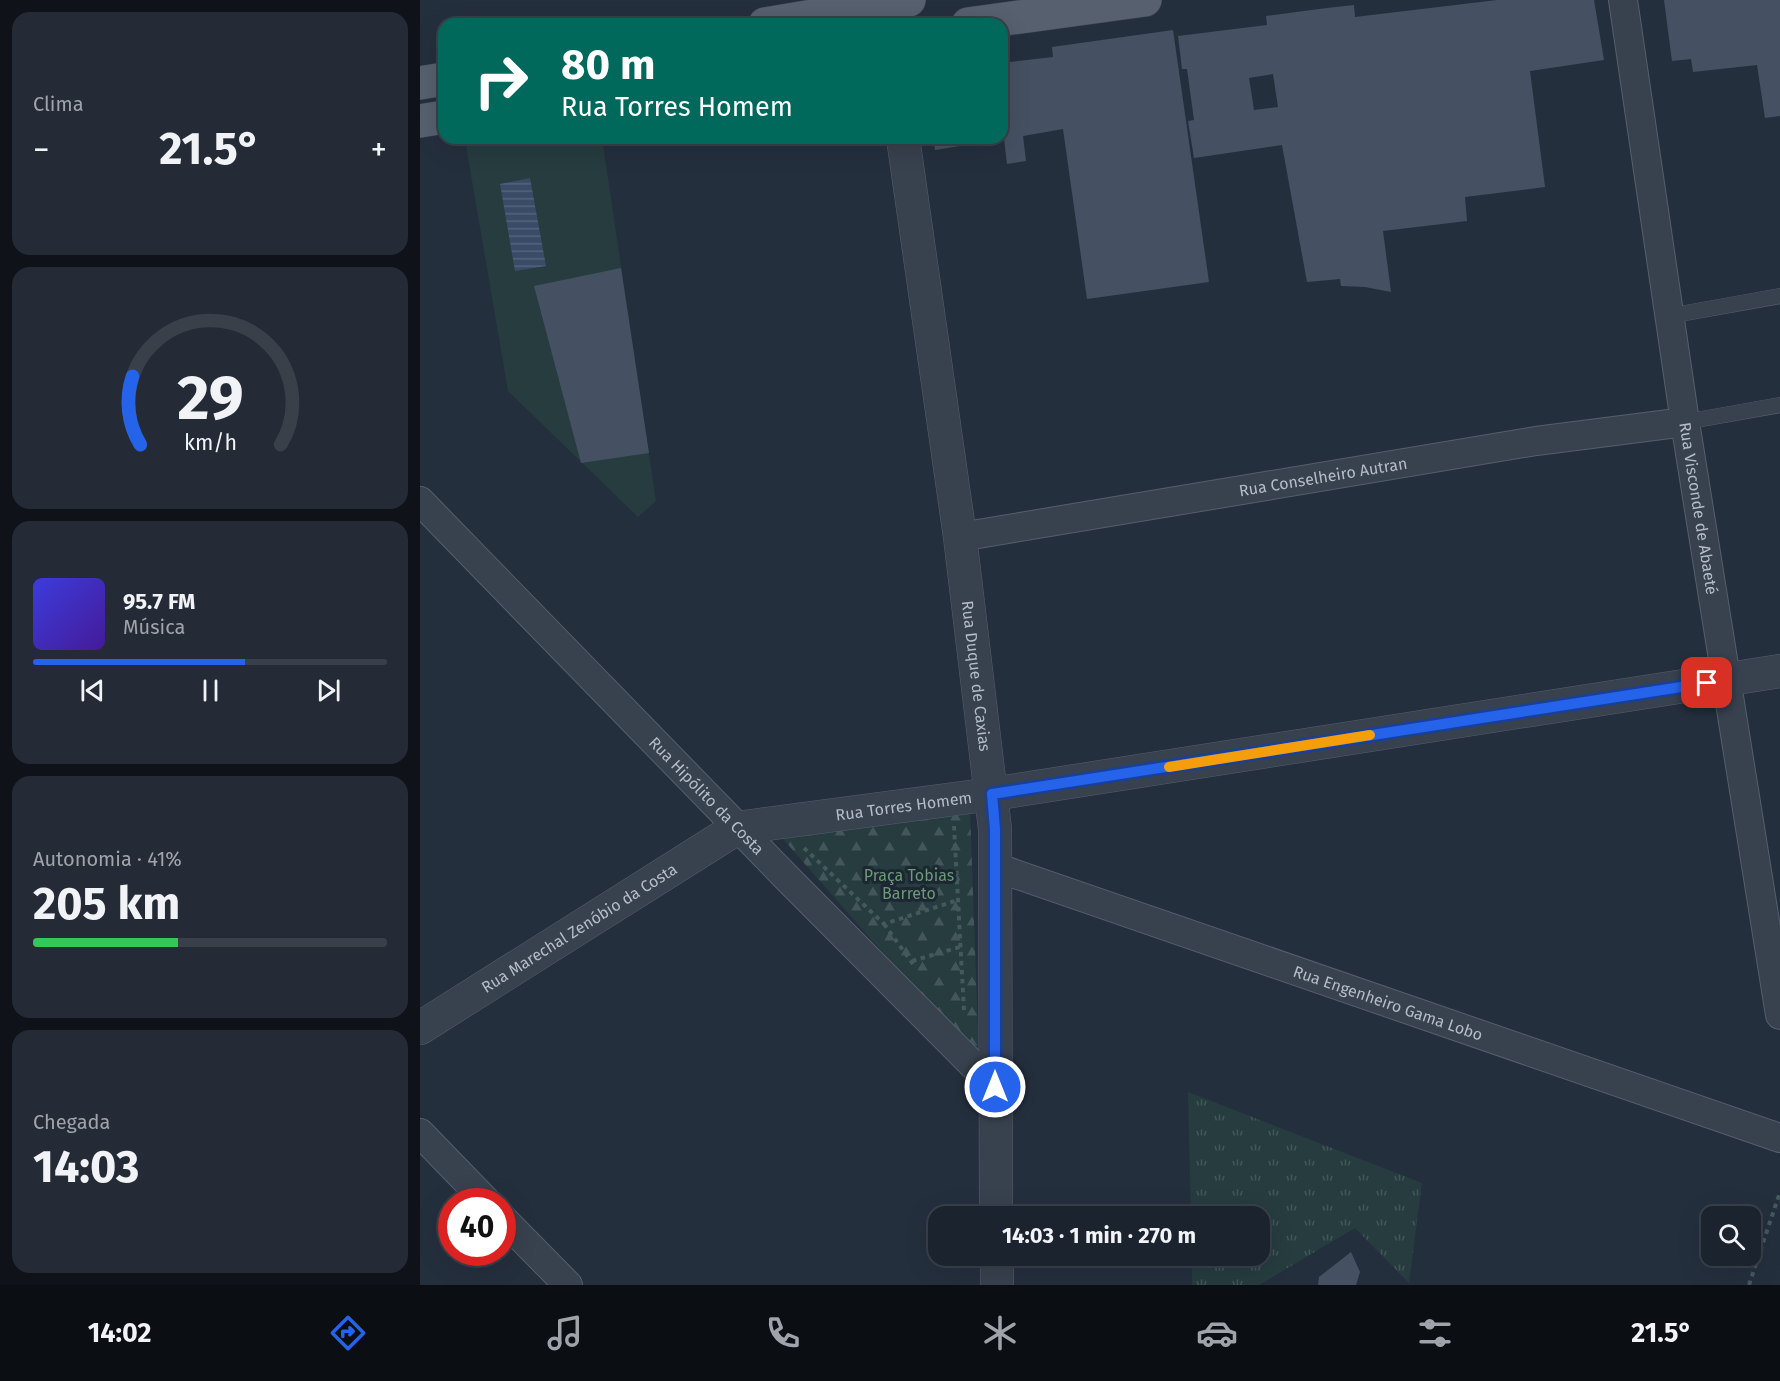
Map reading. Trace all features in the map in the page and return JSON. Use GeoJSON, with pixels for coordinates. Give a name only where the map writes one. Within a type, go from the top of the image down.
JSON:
{"type":"FeatureCollection","features":[{"type":"Feature","properties":{"kind":"main road"},"geometry":{"type":"LineString","coordinates":[[1008,19],[1145,0]]}},
{"type":"Feature","properties":{"kind":"main road"},"geometry":{"type":"LineString","coordinates":[[809,18],[890,7]]}},
{"type":"Feature","properties":{"kind":"main road"},"geometry":{"type":"LineString","coordinates":[[420,83],[438,80]]}},
{"type":"Feature","properties":{"kind":"main road"},"geometry":{"type":"LineString","coordinates":[[420,122],[438,118]]}},
{"type":"Feature","properties":{"kind":"street","name":"Rua Visconde de Abaeté"},"geometry":{"type":"LineString","coordinates":[[1623,0],[1685,422],[1726,680],[1777,974],[1780,1016]]}},
{"type":"Feature","properties":{"kind":"street","name":"Rua Duque de Caxias"},"geometry":{"type":"LineString","coordinates":[[904,144],[960,537],[992,794],[995,829],[996,1206]]}},
{"type":"Feature","properties":{"kind":"street","name":"Rua Conselheiro Autran"},"geometry":{"type":"LineString","coordinates":[[960,537],[1536,441],[1685,422]]}},
{"type":"Feature","properties":{"kind":"street","name":"Rua Hipólito da Costa"},"geometry":{"type":"LineString","coordinates":[[420,501],[737,828],[995,1087]]}},
{"type":"Feature","properties":{"kind":"street","name":"Rua Torres Homem"},"geometry":{"type":"LineString","coordinates":[[737,828],[992,794],[1780,671]]}},
{"type":"Feature","properties":{"kind":"street","name":"Rua Marechal Zenóbio da Costa"},"geometry":{"type":"LineString","coordinates":[[420,1028],[737,828]]}},
{"type":"Feature","properties":{"kind":"street","name":"Rua Engenheiro Gama Lobo"},"geometry":{"type":"LineString","coordinates":[[994,867],[1034,883],[1780,1137]]}},
{"type":"Feature","properties":{"kind":"street"},"geometry":{"type":"LineString","coordinates":[[420,1133],[473,1188]]}},
{"type":"Feature","properties":{"kind":"street"},"geometry":{"type":"LineString","coordinates":[[516,1232],[568,1285]]}},
{"type":"Feature","properties":{"kind":"street"},"geometry":{"type":"LineString","coordinates":[[997,1266],[997,1285]]}},
{"type":"Feature","properties":{"kind":"lane"},"geometry":{"type":"LineString","coordinates":[[1669,316],[1780,296]]}},
{"type":"Feature","properties":{"kind":"lane"},"geometry":{"type":"LineString","coordinates":[[1685,422],[1780,405]]}},
{"type":"Feature","properties":{"kind":"path"},"geometry":{"type":"LineString","coordinates":[[954,823],[964,1021]]}},
{"type":"Feature","properties":{"kind":"path"},"geometry":{"type":"LineString","coordinates":[[802,846],[884,924],[958,900]]}},
{"type":"Feature","properties":{"kind":"path"},"geometry":{"type":"LineString","coordinates":[[912,961],[960,947]]}},
{"type":"Feature","properties":{"kind":"path"},"geometry":{"type":"LineString","coordinates":[[1749,1285],[1780,1192]]}},
{"type":"Feature","properties":{"kind":"green space"},"geometry":{"type":"Polygon","coordinates":[[[466,144],[603,144],[656,501],[638,517],[508,391],[466,144]]]}},
{"type":"Feature","properties":{"kind":"green space","name":"Praça Tobias Barreto"},"geometry":{"type":"Polygon","coordinates":[[[970,809],[979,1062],[783,839],[970,809]]]}},
{"type":"Feature","properties":{"kind":"green space"},"geometry":{"type":"Polygon","coordinates":[[[1188,1092],[1422,1183],[1409,1283],[1355,1228],[1259,1285],[1192,1285],[1192,1266],[1270,1266],[1270,1206],[1191,1206],[1188,1092]]]}},
{"type":"Feature","properties":{"kind":"water"},"geometry":{"type":"Polygon","coordinates":[[[530,178],[546,266],[515,271],[500,184],[530,178]]]}},
{"type":"Feature","properties":{"kind":"building"},"geometry":{"type":"Polygon","coordinates":[[[1497,0],[1594,0],[1604,60],[1530,71],[1545,187],[1465,197],[1467,221],[1383,231],[1391,292],[1365,287],[1341,286],[1340,279],[1307,282],[1282,145],[1194,158],[1188,121],[1194,120],[1187,69],[1182,69],[1178,36],[1267,25],[1266,16],[1354,5],[1355,17],[1497,0]],[[1273,74],[1249,78],[1254,110],[1278,107],[1273,74]]]}},
{"type":"Feature","properties":{"kind":"building"},"geometry":{"type":"Polygon","coordinates":[[[1664,0],[1780,0],[1780,116],[1765,118],[1757,65],[1693,72],[1691,59],[1672,61],[1664,0]]]}},
{"type":"Feature","properties":{"kind":"building"},"geometry":{"type":"Polygon","coordinates":[[[1173,30],[1209,282],[1087,299],[1063,129],[1023,136],[1026,161],[1007,164],[1005,144],[1008,144],[1008,62],[1053,57],[1052,47],[1173,30]]]}},
{"type":"Feature","properties":{"kind":"building"},"geometry":{"type":"Polygon","coordinates":[[[934,144],[973,144],[935,150],[934,144]]]}},
{"type":"Feature","properties":{"kind":"building"},"geometry":{"type":"Polygon","coordinates":[[[621,268],[649,453],[581,463],[534,286],[621,268]]]}},
{"type":"Feature","properties":{"kind":"building"},"geometry":{"type":"Polygon","coordinates":[[[1351,1252],[1360,1272],[1356,1285],[1318,1285],[1319,1277],[1351,1252]]]}},
{"type":"Feature","properties":{"kind":"slow traffic"},"geometry":{"type":"LineString","coordinates":[[1169,767],[1370,735]]}},
{"type":"Feature","properties":{"kind":"route"},"geometry":{"type":"LineString","coordinates":[[995,1087],[995,829],[992,794],[1707,683]]}}]}
